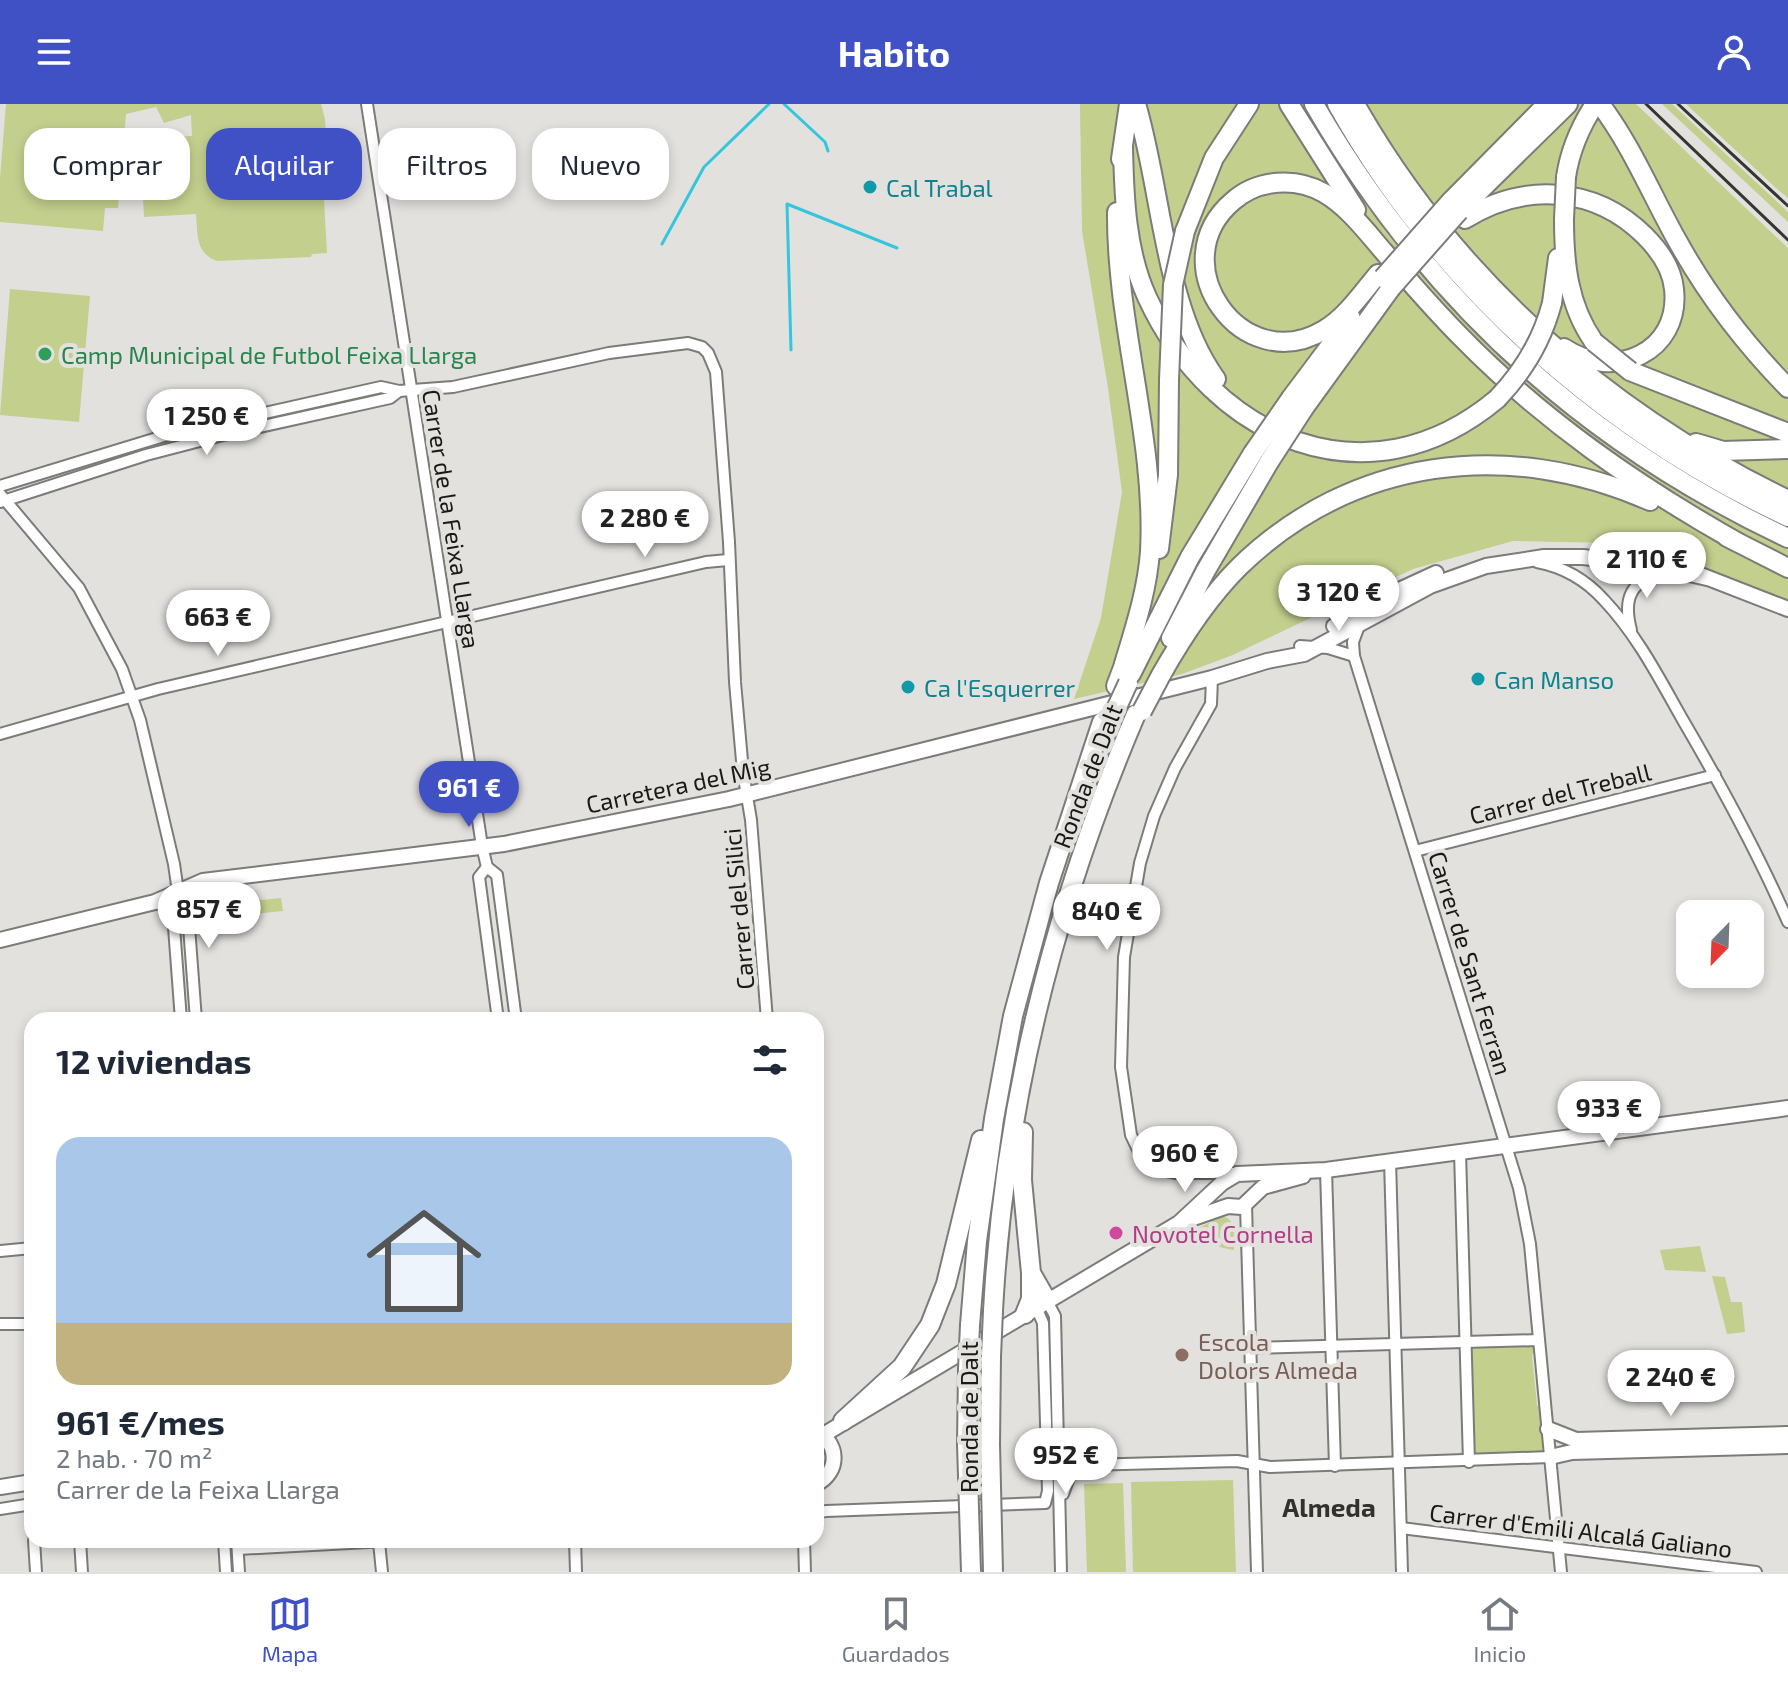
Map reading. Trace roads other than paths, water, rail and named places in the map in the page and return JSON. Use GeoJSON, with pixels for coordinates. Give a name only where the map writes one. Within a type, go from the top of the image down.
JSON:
{"type":"FeatureCollection","features":[{"type":"Feature","properties":{"kind":"highway"},"geometry":{"type":"LineString","coordinates":[[1136,104],[1186,326],[1208,369],[1249,417]]}},
{"type":"Feature","properties":{"kind":"highway"},"geometry":{"type":"LineString","coordinates":[[1123,677],[1149,594],[1164,521],[1170,427],[1173,285],[1193,204],[1214,158],[1249,104]]}},
{"type":"Feature","properties":{"kind":"highway"},"geometry":{"type":"LineString","coordinates":[[1289,104],[1360,216],[1391,285]]}},
{"type":"Feature","properties":{"kind":"highway"},"geometry":{"type":"LineString","coordinates":[[1314,104],[1392,224],[1604,407],[1701,472],[1788,517]]}},
{"type":"Feature","properties":{"kind":"highway"},"geometry":{"type":"LineString","coordinates":[[1337,104],[1432,258],[1492,336],[1531,373],[1592,422],[1695,490],[1788,538]]}},
{"type":"Feature","properties":{"kind":"highway"},"geometry":{"type":"LineString","coordinates":[[1355,104],[1424,206],[1512,308],[1561,355],[1636,413],[1725,468],[1788,500]]}},
{"type":"Feature","properties":{"kind":"highway"},"geometry":{"type":"LineString","coordinates":[[1123,677],[1190,557],[1298,403],[1456,204],[1547,104]]}},
{"type":"Feature","properties":{"kind":"highway"},"geometry":{"type":"LineString","coordinates":[[1456,204],[1568,104]]}},
{"type":"Feature","properties":{"kind":"highway"},"geometry":{"type":"LineString","coordinates":[[1123,147],[1128,227],[1135,262],[1146,295],[1163,327],[1182,354],[1225,398],[1275,433],[1309,446],[1366,454],[1389,452],[1433,440],[1465,424],[1497,399],[1517,377],[1535,350],[1552,303],[1566,177],[1574,144],[1594,108],[1626,143],[1712,297],[1731,324],[1788,388]]}},
{"type":"Feature","properties":{"kind":"highway"},"geometry":{"type":"LineString","coordinates":[[1123,677],[1145,592],[1150,524],[1146,459],[1118,257],[1117,199],[1128,113]]}},
{"type":"Feature","properties":{"kind":"highway"},"geometry":{"type":"LineString","coordinates":[[1391,285],[1350,307],[1326,329],[1304,339],[1274,341],[1246,331],[1222,311],[1207,280],[1206,248],[1216,220],[1233,200],[1259,186],[1290,182],[1320,191],[1344,208],[1391,285],[1551,419],[1647,489],[1737,542]]}},
{"type":"Feature","properties":{"kind":"highway"},"geometry":{"type":"LineString","coordinates":[[1456,204],[1491,204],[1524,195],[1558,194],[1587,200],[1627,220],[1649,241],[1666,264],[1674,290],[1668,324],[1656,342],[1638,356],[1615,364],[1589,360],[1568,351],[1512,308]]}},
{"type":"Feature","properties":{"kind":"highway"},"geometry":{"type":"LineString","coordinates":[[1562,219],[1570,291],[1577,312],[1594,342],[1630,371],[1788,433]]}},
{"type":"Feature","properties":{"kind":"highway"},"geometry":{"type":"LineString","coordinates":[[1636,413],[1709,448],[1738,452],[1788,449]]}},
{"type":"Feature","properties":{"kind":"highway","name":"Ronda de Dalt"},"geometry":{"type":"LineString","coordinates":[[993,1572],[990,1444],[993,1311],[1001,1214],[1028,1048],[1050,958],[1111,772],[1261,457]]}},
{"type":"Feature","properties":{"kind":"highway"},"geometry":{"type":"LineString","coordinates":[[1156,676],[1209,602],[1263,545],[1302,518],[1343,496],[1420,471],[1506,464],[1583,476],[1635,494],[1788,568]]}},
{"type":"Feature","properties":{"kind":"highway","name":"Ronda de Dalt"},"geometry":{"type":"LineString","coordinates":[[971,1572],[967,1444],[970,1325],[977,1241],[1006,1045],[1039,915],[1123,677]]}},
{"type":"Feature","properties":{"kind":"highway"},"geometry":{"type":"LineString","coordinates":[[1036,1307],[1032,1294],[1022,1180],[1023,1138],[1050,958]]}},
{"type":"Feature","properties":{"kind":"highway"},"geometry":{"type":"LineString","coordinates":[[843,1421],[902,1367],[924,1338],[934,1317],[946,1284],[1006,1045]]}},
{"type":"Feature","properties":{"kind":"highway"},"geometry":{"type":"LineString","coordinates":[[1031,1273],[1036,1307]]}},
{"type":"Feature","properties":{"kind":"street","name":"Carrer de la Feixa Llarga"},"geometry":{"type":"LineString","coordinates":[[367,104],[487,867]]}},
{"type":"Feature","properties":{"kind":"street","name":"Carrer del Silici"},"geometry":{"type":"LineString","coordinates":[[412,389],[453,387],[609,353],[677,344],[702,347],[712,360],[729,542],[738,712],[751,820],[766,1012]]}},
{"type":"Feature","properties":{"kind":"street"},"geometry":{"type":"LineString","coordinates":[[0,486],[195,428],[381,387],[399,391],[412,389]]}},
{"type":"Feature","properties":{"kind":"street"},"geometry":{"type":"LineString","coordinates":[[195,1012],[188,913],[178,892],[174,864],[132,696],[113,650],[79,588],[1,499],[146,455],[390,398],[399,391]]}},
{"type":"Feature","properties":{"kind":"street","name":"Carretera del Mig"},"geometry":{"type":"LineString","coordinates":[[1267,661],[1417,581],[1458,565],[1515,552],[1574,548],[1608,550],[1655,559],[1686,568],[1788,609]]}},
{"type":"Feature","properties":{"kind":"street","name":"Carretera del Mig"},"geometry":{"type":"LineString","coordinates":[[0,940],[150,903],[203,881],[482,846],[746,794],[1212,678],[1267,661],[1294,657],[1446,579],[1486,566],[1523,560],[1596,557],[1707,578]]}},
{"type":"Feature","properties":{"kind":"street"},"geometry":{"type":"LineString","coordinates":[[0,734],[132,696],[706,562],[728,560]]}},
{"type":"Feature","properties":{"kind":"street"},"geometry":{"type":"LineString","coordinates":[[1523,560],[1547,564],[1579,577],[1605,600],[1631,632],[1739,818],[1788,922]]}},
{"type":"Feature","properties":{"kind":"street"},"geometry":{"type":"LineString","coordinates":[[1631,632],[1627,607],[1634,588],[1646,576],[1664,568]]}},
{"type":"Feature","properties":{"kind":"street","name":"Carrer de Sant Ferran"},"geometry":{"type":"LineString","coordinates":[[1360,623],[1354,636],[1354,656],[1519,1188],[1530,1244],[1561,1572]]}},
{"type":"Feature","properties":{"kind":"street"},"geometry":{"type":"LineString","coordinates":[[1300,646],[1317,646],[1354,656]]}},
{"type":"Feature","properties":{"kind":"street"},"geometry":{"type":"LineString","coordinates":[[1212,678],[1211,704],[1170,779],[1154,816],[1140,863],[1127,933],[1121,994],[1121,1067],[1133,1144],[1142,1158],[1162,1170],[1246,1174],[1256,1182],[1257,1190]]}},
{"type":"Feature","properties":{"kind":"street","name":"Carrer del Treball"},"geometry":{"type":"LineString","coordinates":[[1415,851],[1715,775]]}},
{"type":"Feature","properties":{"kind":"street"},"geometry":{"type":"LineString","coordinates":[[497,1012],[479,877],[487,867],[497,875],[515,1012]]}},
{"type":"Feature","properties":{"kind":"street"},"geometry":{"type":"LineString","coordinates":[[178,892],[173,914],[180,1012]]}},
{"type":"Feature","properties":{"kind":"street"},"geometry":{"type":"LineString","coordinates":[[1257,1572],[1246,1205],[1257,1190],[1269,1184],[1326,1170],[1788,1108]]}},
{"type":"Feature","properties":{"kind":"street"},"geometry":{"type":"LineString","coordinates":[[1460,1152],[1469,1462]]}},
{"type":"Feature","properties":{"kind":"street"},"geometry":{"type":"LineString","coordinates":[[1390,1161],[1402,1572]]}},
{"type":"Feature","properties":{"kind":"street"},"geometry":{"type":"LineString","coordinates":[[824,1431],[1179,1223],[1227,1179],[1246,1174],[1326,1170]]}},
{"type":"Feature","properties":{"kind":"street"},"geometry":{"type":"LineString","coordinates":[[1326,1170],[1335,1466]]}},
{"type":"Feature","properties":{"kind":"street"},"geometry":{"type":"LineString","coordinates":[[1194,1173],[1216,1191],[1218,1200],[1228,1206],[1246,1205]]}},
{"type":"Feature","properties":{"kind":"street"},"geometry":{"type":"LineString","coordinates":[[1179,1223],[1228,1206]]}},
{"type":"Feature","properties":{"kind":"street"},"geometry":{"type":"LineString","coordinates":[[0,1251],[24,1249]]}},
{"type":"Feature","properties":{"kind":"street"},"geometry":{"type":"LineString","coordinates":[[1036,1307],[1055,1316],[1053,1466],[1060,1508],[1061,1572]]}},
{"type":"Feature","properties":{"kind":"street"},"geometry":{"type":"LineString","coordinates":[[0,1324],[24,1324]]}},
{"type":"Feature","properties":{"kind":"street"},"geometry":{"type":"LineString","coordinates":[[1251,1348],[1539,1340]]}},
{"type":"Feature","properties":{"kind":"street"},"geometry":{"type":"LineString","coordinates":[[1548,1429],[1576,1440],[1788,1434]]}},
{"type":"Feature","properties":{"kind":"street"},"geometry":{"type":"LineString","coordinates":[[824,1437],[831,1445],[834,1462],[824,1479]]}},
{"type":"Feature","properties":{"kind":"street"},"geometry":{"type":"LineString","coordinates":[[1053,1466],[1233,1461],[1266,1468],[1469,1462],[1550,1457],[1572,1452],[1788,1446]]}},
{"type":"Feature","properties":{"kind":"street"},"geometry":{"type":"LineString","coordinates":[[1060,1508],[1068,1478],[1085,1465]]}},
{"type":"Feature","properties":{"kind":"street"},"geometry":{"type":"LineString","coordinates":[[1045,1503],[1053,1466]]}},
{"type":"Feature","properties":{"kind":"street"},"geometry":{"type":"LineString","coordinates":[[0,1487],[24,1483]]}},
{"type":"Feature","properties":{"kind":"street"},"geometry":{"type":"LineString","coordinates":[[0,1496],[24,1492]]}},
{"type":"Feature","properties":{"kind":"street"},"geometry":{"type":"LineString","coordinates":[[824,1511],[1045,1503],[1054,1507],[1060,1523]]}},
{"type":"Feature","properties":{"kind":"street"},"geometry":{"type":"LineString","coordinates":[[0,1509],[24,1505]]}},
{"type":"Feature","properties":{"kind":"street","name":"Carrer d'Emili Alcalá Galiano"},"geometry":{"type":"LineString","coordinates":[[1401,1528],[1756,1572]]}},
{"type":"Feature","properties":{"kind":"street"},"geometry":{"type":"LineString","coordinates":[[34,1548],[36,1572]]}},
{"type":"Feature","properties":{"kind":"street"},"geometry":{"type":"LineString","coordinates":[[80,1548],[82,1572]]}},
{"type":"Feature","properties":{"kind":"street"},"geometry":{"type":"LineString","coordinates":[[224,1548],[226,1572]]}},
{"type":"Feature","properties":{"kind":"street"},"geometry":{"type":"LineString","coordinates":[[237,1548],[239,1572]]}},
{"type":"Feature","properties":{"kind":"street"},"geometry":{"type":"LineString","coordinates":[[380,1548],[382,1572]]}},
{"type":"Feature","properties":{"kind":"street"},"geometry":{"type":"LineString","coordinates":[[575,1548],[576,1572]]}},
{"type":"Feature","properties":{"kind":"street"},"geometry":{"type":"LineString","coordinates":[[804,1548],[805,1572]]}},
{"type":"Feature","properties":{"kind":"waterway"},"geometry":{"type":"LineString","coordinates":[[662,244],[704,167],[769,104]]}},
{"type":"Feature","properties":{"kind":"waterway"},"geometry":{"type":"LineString","coordinates":[[784,104],[825,142],[828,151]]}},
{"type":"Feature","properties":{"kind":"waterway"},"geometry":{"type":"LineString","coordinates":[[791,350],[787,204],[897,248]]}},
{"type":"Feature","properties":{"kind":"railway"},"geometry":{"type":"LineString","coordinates":[[1646,104],[1788,240]]}},
{"type":"Feature","properties":{"kind":"railway"},"geometry":{"type":"LineString","coordinates":[[1678,104],[1788,206]]}},
{"type":"Feature","properties":{"kind":"place","name":"Cal Trabal"},"geometry":{"type":"Point","coordinates":[870,187]}},
{"type":"Feature","properties":{"kind":"place","name":"Camp Municipal de Futbol Feixa Llarga"},"geometry":{"type":"Point","coordinates":[45,354]}},
{"type":"Feature","properties":{"kind":"place","name":"Can Manso"},"geometry":{"type":"Point","coordinates":[1478,679]}},
{"type":"Feature","properties":{"kind":"place","name":"Ca l'Esquerrer"},"geometry":{"type":"Point","coordinates":[908,687]}},
{"type":"Feature","properties":{"kind":"place","name":"Novotel Cornella"},"geometry":{"type":"Point","coordinates":[1116,1233]}},
{"type":"Feature","properties":{"kind":"place","name":"Escola Dolors Almeda"},"geometry":{"type":"Point","coordinates":[1182,1355]}},
{"type":"Feature","properties":{"kind":"district","name":"Almeda"},"geometry":{"type":"Point","coordinates":[1329,1506]}}]}
